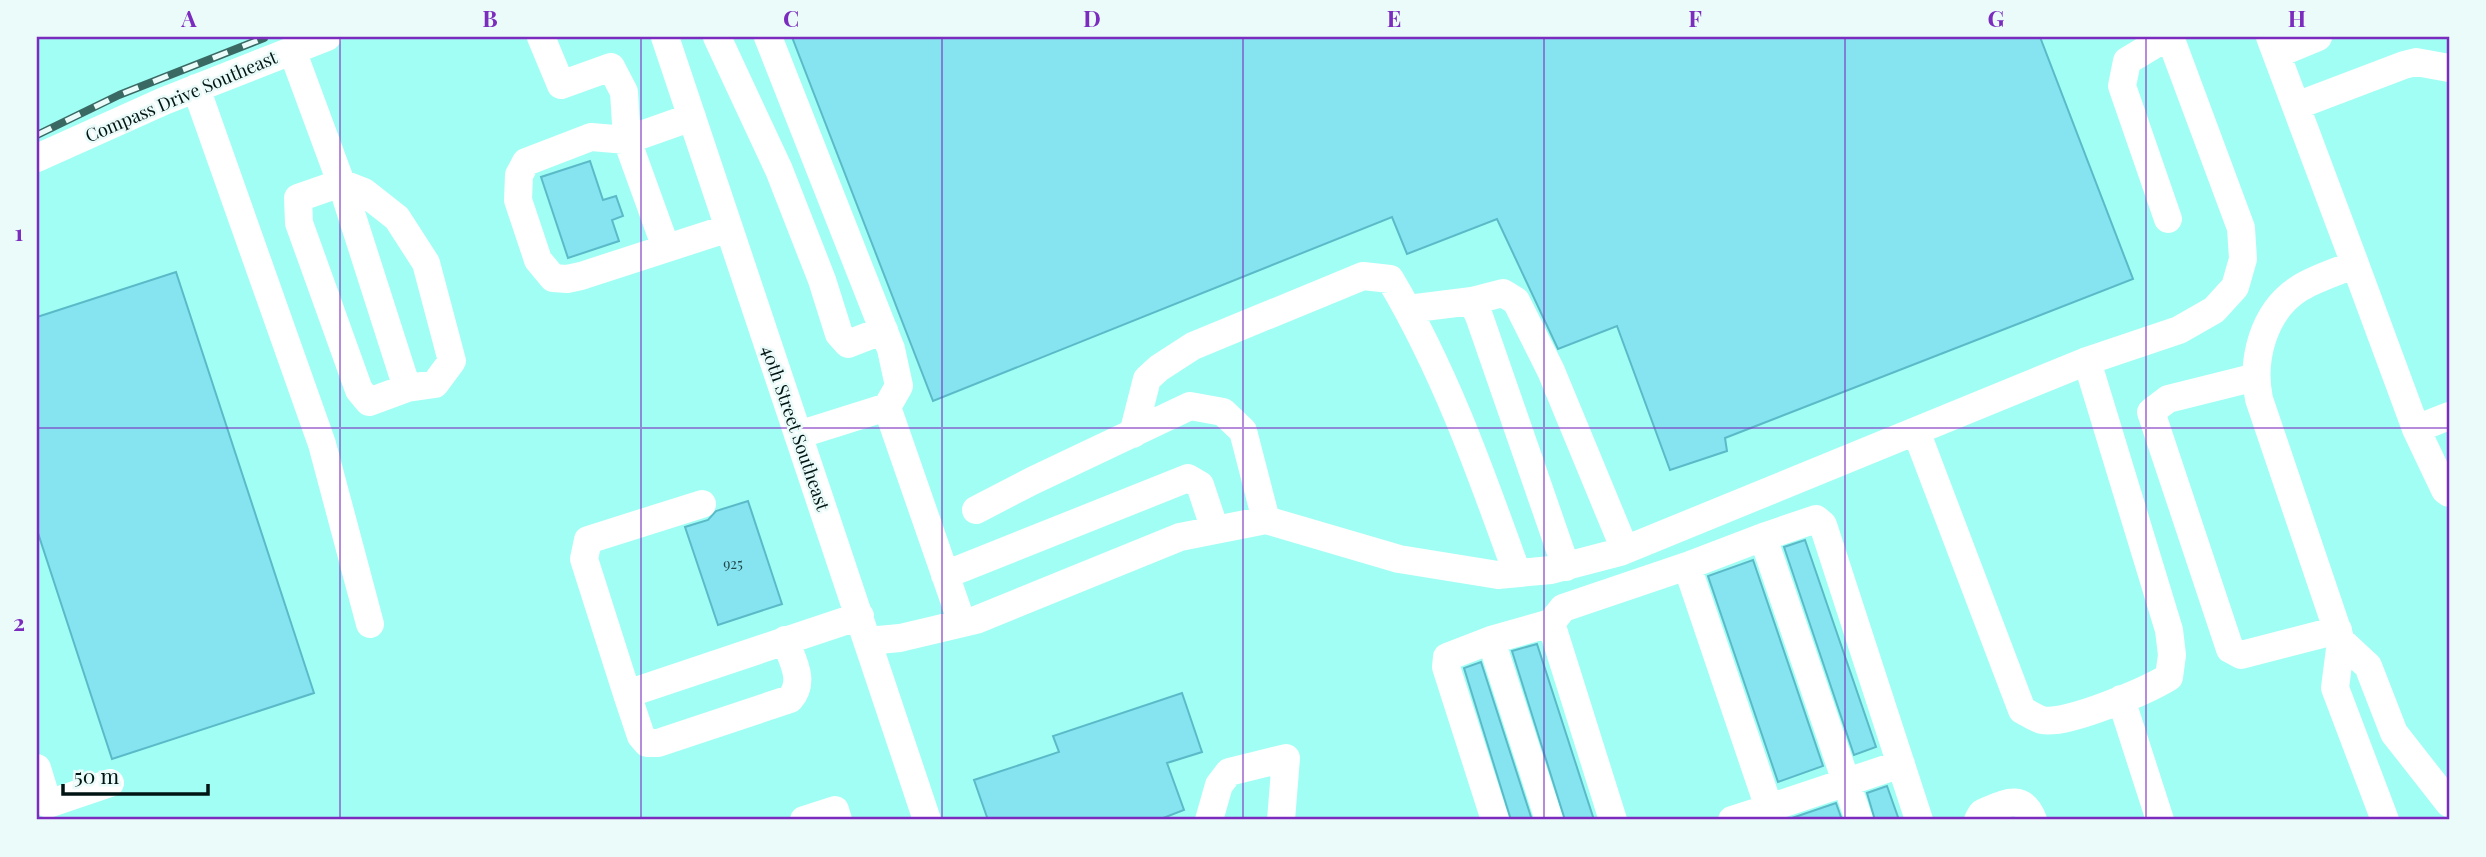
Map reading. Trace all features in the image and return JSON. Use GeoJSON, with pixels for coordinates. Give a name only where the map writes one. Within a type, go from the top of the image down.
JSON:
{"type":"FeatureCollection","features":[{"type":"Feature","properties":{"kind":"street"},"geometry":{"type":"LineString","coordinates":[[541,37],[561,85],[611,68],[624,92],[627,140],[666,248]]}},
{"type":"Feature","properties":{"kind":"street","name":"40th Street Southeast"},"geometry":{"type":"LineString","coordinates":[[665,37],[927,820]]}},
{"type":"Feature","properties":{"kind":"street"},"geometry":{"type":"LineString","coordinates":[[717,37],[779,170],[822,280],[839,334],[848,344],[884,330]]}},
{"type":"Feature","properties":{"kind":"street"},"geometry":{"type":"LineString","coordinates":[[768,37],[884,330],[899,386],[887,407],[798,435]]}},
{"type":"Feature","properties":{"kind":"street"},"geometry":{"type":"LineString","coordinates":[[627,694],[785,640],[864,628],[900,638],[976,620],[1180,537],[1266,520],[1399,559],[1498,575],[1566,567],[1625,550],[2087,361],[2179,330],[2214,310],[2235,287],[2243,259],[2241,228],[2169,37],[2127,61],[2122,86],[2168,219]]}},
{"type":"Feature","properties":{"kind":"street"},"geometry":{"type":"LineString","coordinates":[[2318,37],[2273,46],[2416,429],[2445,490],[2449,493]]}},
{"type":"Feature","properties":{"kind":"street"},"geometry":{"type":"LineString","coordinates":[[308,42],[341,183],[407,388]]}},
{"type":"Feature","properties":{"kind":"street","name":"Compass Drive Southeast"},"geometry":{"type":"LineString","coordinates":[[37,158],[308,42]]}},
{"type":"Feature","properties":{"kind":"street"},"geometry":{"type":"LineString","coordinates":[[2296,106],[2416,62],[2449,68]]}},
{"type":"Feature","properties":{"kind":"street"},"geometry":{"type":"LineString","coordinates":[[196,88],[321,444],[370,624]]}},
{"type":"Feature","properties":{"kind":"street"},"geometry":{"type":"LineString","coordinates":[[692,117],[627,140],[591,136],[526,162],[519,175],[518,200],[538,260],[553,278],[567,279],[729,228]]}},
{"type":"Feature","properties":{"kind":"street"},"geometry":{"type":"LineString","coordinates":[[341,183],[364,192],[397,218],[426,262],[452,361],[435,384],[407,388],[369,402],[359,390],[299,223],[298,198],[341,183]]}},
{"type":"Feature","properties":{"kind":"street"},"geometry":{"type":"LineString","coordinates":[[2355,264],[2300,288],[2280,305],[2266,328],[2257,357],[2256,377],[2259,399],[2339,635],[2335,688],[2385,820]]}},
{"type":"Feature","properties":{"kind":"street"},"geometry":{"type":"LineString","coordinates":[[1133,434],[1147,379],[1158,368],[1193,346],[1363,276],[1390,279],[1420,329],[1472,450],[1517,573]]}},
{"type":"Feature","properties":{"kind":"street"},"geometry":{"type":"LineString","coordinates":[[1408,309],[1472,301],[1503,293],[1516,301],[1551,371],[1625,550]]}},
{"type":"Feature","properties":{"kind":"street"},"geometry":{"type":"LineString","coordinates":[[1472,301],[1566,567]]}},
{"type":"Feature","properties":{"kind":"street"},"geometry":{"type":"LineString","coordinates":[[1916,431],[2022,710],[2044,721],[2071,718],[2154,686],[2169,677],[2172,655],[2169,630],[2087,361]]}},
{"type":"Feature","properties":{"kind":"street"},"geometry":{"type":"LineString","coordinates":[[2256,377],[2168,399],[2151,412],[2231,649],[2241,655],[2339,635]]}},
{"type":"Feature","properties":{"kind":"street"},"geometry":{"type":"LineString","coordinates":[[887,407],[962,623]]}},
{"type":"Feature","properties":{"kind":"street"},"geometry":{"type":"LineString","coordinates":[[976,510],[1191,407],[1223,412],[1243,431],[1266,520]]}},
{"type":"Feature","properties":{"kind":"street"},"geometry":{"type":"LineString","coordinates":[[2416,429],[2449,416]]}},
{"type":"Feature","properties":{"kind":"street"},"geometry":{"type":"LineString","coordinates":[[945,575],[1188,478],[1200,485],[1215,530]]}},
{"type":"Feature","properties":{"kind":"street"},"geometry":{"type":"LineString","coordinates":[[702,504],[588,540],[584,559],[641,736],[647,743],[659,743],[790,699],[797,691],[799,680],[785,640]]}},
{"type":"Feature","properties":{"kind":"street"},"geometry":{"type":"LineString","coordinates":[[1494,820],[1446,667],[1447,657],[1491,640],[1551,623],[1563,608],[1816,519],[1823,526],[1919,820]]}},
{"type":"Feature","properties":{"kind":"street"},"geometry":{"type":"LineString","coordinates":[[1763,537],[1859,820]]}},
{"type":"Feature","properties":{"kind":"street"},"geometry":{"type":"LineString","coordinates":[[1687,566],[1771,814]]}},
{"type":"Feature","properties":{"kind":"street"},"geometry":{"type":"LineString","coordinates":[[1551,623],[1613,820]]}},
{"type":"Feature","properties":{"kind":"street"},"geometry":{"type":"LineString","coordinates":[[2339,635],[2368,666],[2394,733],[2449,803]]}},
{"type":"Feature","properties":{"kind":"street"},"geometry":{"type":"LineString","coordinates":[[1491,640],[1549,820]]}},
{"type":"Feature","properties":{"kind":"street"},"geometry":{"type":"LineString","coordinates":[[2121,699],[2160,820]]}},
{"type":"Feature","properties":{"kind":"street"},"geometry":{"type":"LineString","coordinates":[[1209,820],[1219,785],[1229,772],[1286,758],[1281,820]]}},
{"type":"Feature","properties":{"kind":"street"},"geometry":{"type":"LineString","coordinates":[[1732,820],[1771,814],[1846,782],[1901,764]]}},
{"type":"Feature","properties":{"kind":"street"},"geometry":{"type":"LineString","coordinates":[[37,768],[48,804],[110,783]]}},
{"type":"Feature","properties":{"kind":"street"},"geometry":{"type":"LineString","coordinates":[[1978,820],[1982,813],[2011,802],[2023,804],[2029,809],[2033,820]]}},
{"type":"Feature","properties":{"kind":"street"},"geometry":{"type":"LineString","coordinates":[[804,820],[835,810],[838,820]]}},
{"type":"Feature","properties":{"kind":"building"},"geometry":{"type":"Polygon","coordinates":[[[792,37],[2040,37],[2133,279],[1725,438],[1727,451],[1670,470],[1617,326],[1558,349],[1497,219],[1407,254],[1392,217],[933,401],[792,37]]]}},
{"type":"Feature","properties":{"kind":"building"},"geometry":{"type":"Polygon","coordinates":[[[590,161],[603,200],[616,196],[623,216],[612,220],[619,241],[568,258],[541,177],[590,161]]]}},
{"type":"Feature","properties":{"kind":"building"},"geometry":{"type":"Polygon","coordinates":[[[176,272],[314,693],[112,759],[37,530],[37,317],[176,272]]]}},
{"type":"Feature","properties":{"kind":"building"},"geometry":{"type":"Polygon","coordinates":[[[748,501],[782,604],[718,625],[685,527],[708,520],[716,511],[748,501]]]}},
{"type":"Feature","properties":{"kind":"building"},"geometry":{"type":"Polygon","coordinates":[[[1805,540],[1876,747],[1854,755],[1784,547],[1805,540]]]}},
{"type":"Feature","properties":{"kind":"building"},"geometry":{"type":"Polygon","coordinates":[[[1753,560],[1823,766],[1778,782],[1708,576],[1753,560]]]}},
{"type":"Feature","properties":{"kind":"building"},"geometry":{"type":"Polygon","coordinates":[[[1537,644],[1594,820],[1565,820],[1512,651],[1537,644]]]}},
{"type":"Feature","properties":{"kind":"building"},"geometry":{"type":"Polygon","coordinates":[[[1481,662],[1532,820],[1511,820],[1464,668],[1481,662]]]}},
{"type":"Feature","properties":{"kind":"building"},"geometry":{"type":"Polygon","coordinates":[[[1182,693],[1202,752],[1167,763],[1184,810],[1158,820],[988,820],[974,780],[1059,752],[1053,736],[1182,693]]]}},
{"type":"Feature","properties":{"kind":"building"},"geometry":{"type":"Polygon","coordinates":[[[1887,786],[1899,820],[1875,820],[1867,793],[1887,786]]]}},
{"type":"Feature","properties":{"kind":"building"},"geometry":{"type":"Polygon","coordinates":[[[1836,803],[1842,820],[1789,820],[1789,819],[1836,803]]]}},
{"type":"Feature","properties":{"kind":"railway"},"geometry":{"type":"LineString","coordinates":[[37,135],[119,95],[264,38]]}}]}
